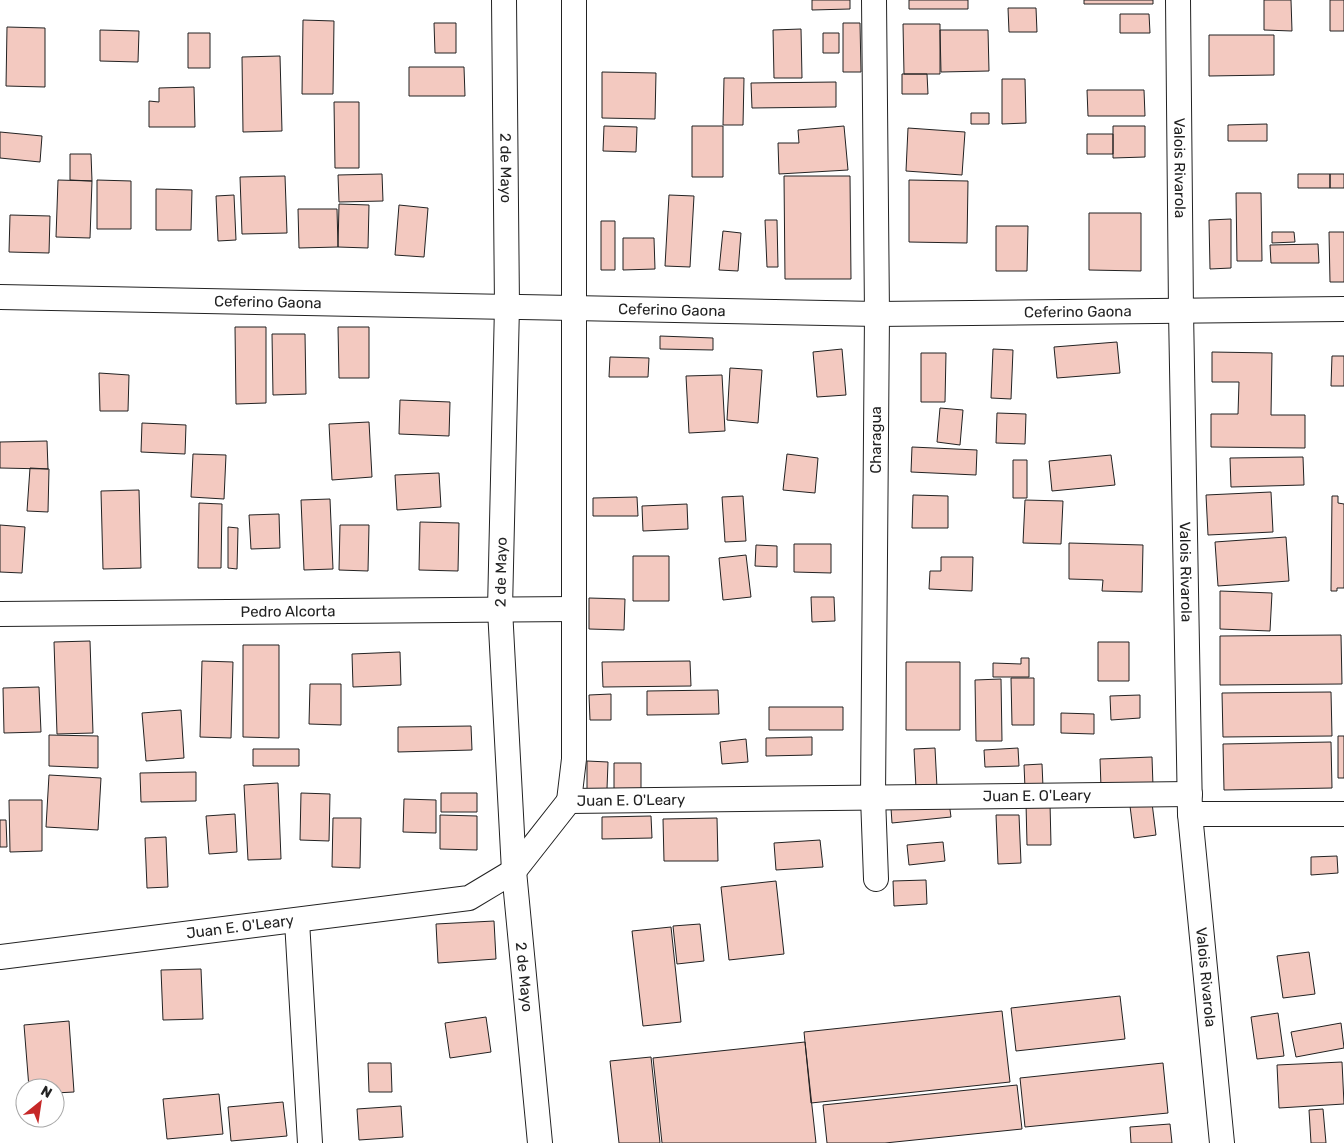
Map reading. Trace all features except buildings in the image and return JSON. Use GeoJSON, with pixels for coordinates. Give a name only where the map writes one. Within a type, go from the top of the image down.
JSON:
{"type":"FeatureCollection","features":[{"type":"Feature","properties":{"kind":"street","name":"2 de Mayo"},"geometry":{"type":"LineString","coordinates":[[504,0],[507,306],[500,609],[514,871],[540,1143]]}},
{"type":"Feature","properties":{"kind":"street"},"geometry":{"type":"LineString","coordinates":[[569,801],[574,759],[574,0]]}},
{"type":"Feature","properties":{"kind":"street","name":"Charagua"},"geometry":{"type":"LineString","coordinates":[[874,0],[877,314],[873,797],[876,880]]}},
{"type":"Feature","properties":{"kind":"street","name":"Valois Rivarola"},"geometry":{"type":"LineString","coordinates":[[1178,0],[1181,311],[1190,804],[1222,1143]]}},
{"type":"Feature","properties":{"kind":"street","name":"Ceferino Gaona"},"geometry":{"type":"LineString","coordinates":[[0,297],[877,314],[1344,309]]}},
{"type":"Feature","properties":{"kind":"street","name":"Pedro Alcorta"},"geometry":{"type":"LineString","coordinates":[[0,614],[574,609]]}},
{"type":"Feature","properties":{"kind":"street","name":"Juan E. O'Leary"},"geometry":{"type":"LineString","coordinates":[[0,957],[468,898],[514,871],[569,801],[873,797],[1190,804],[1344,814]]}},
{"type":"Feature","properties":{"kind":"street"},"geometry":{"type":"LineString","coordinates":[[297,921],[310,1143]]}}]}
